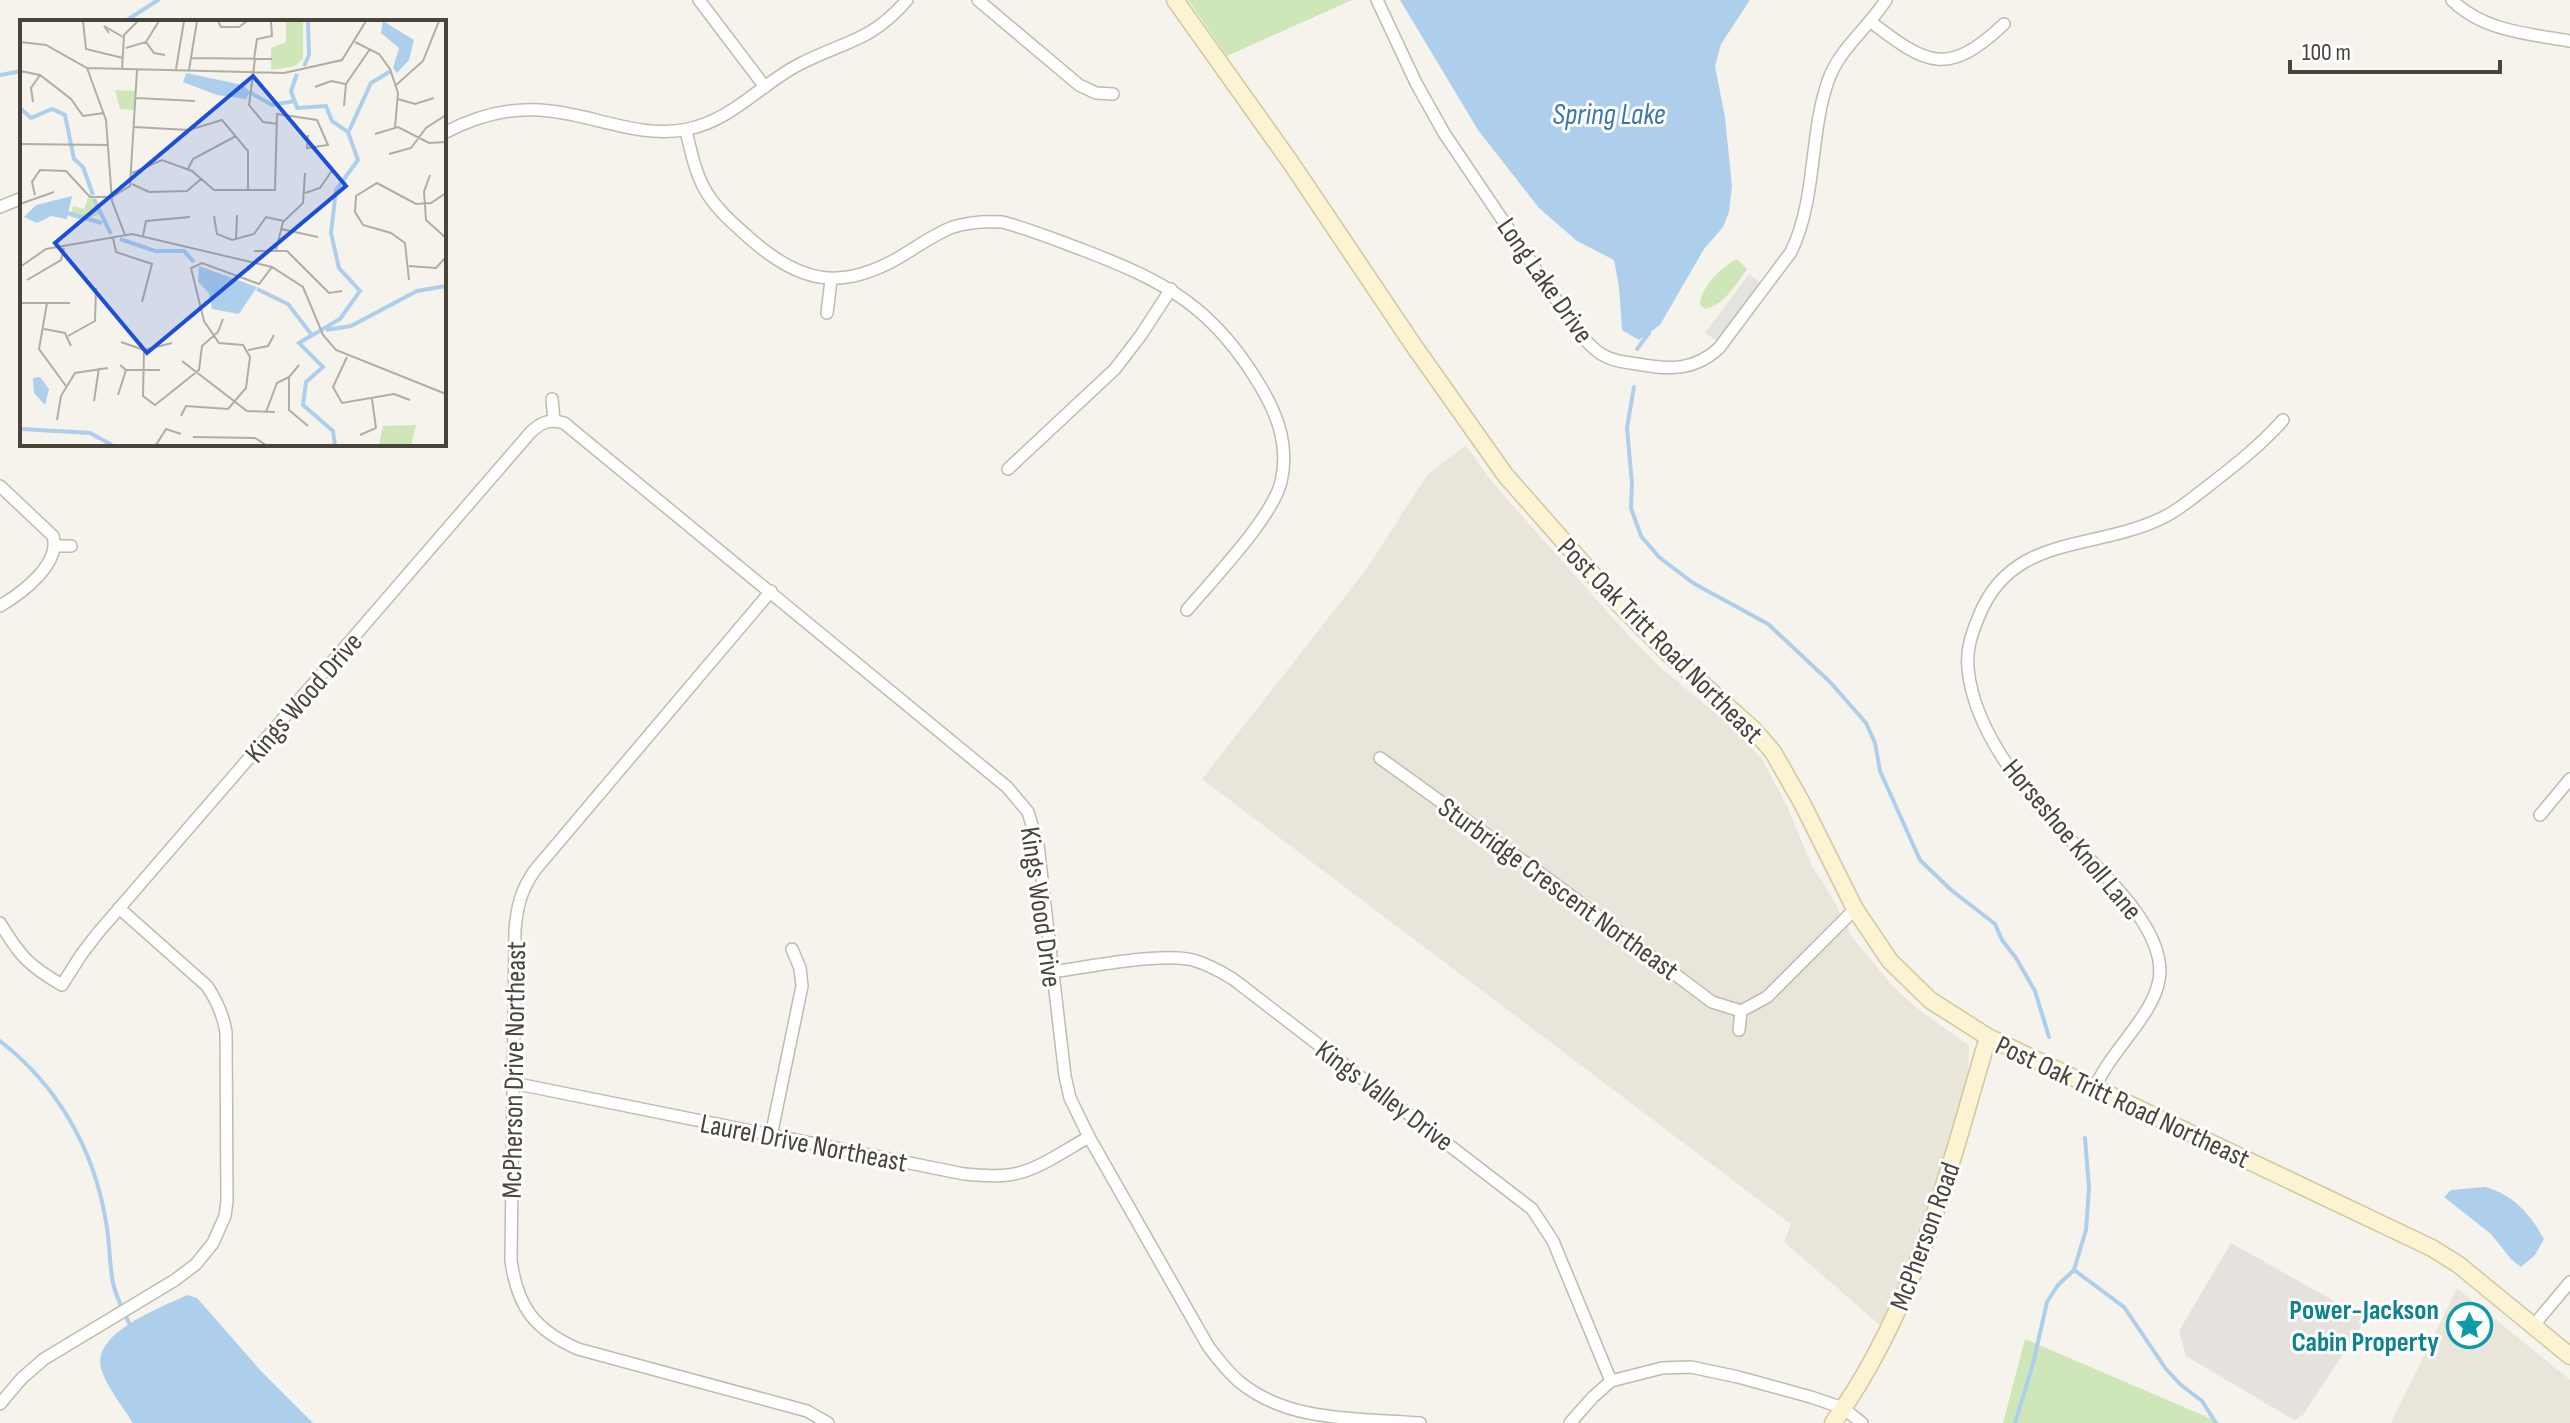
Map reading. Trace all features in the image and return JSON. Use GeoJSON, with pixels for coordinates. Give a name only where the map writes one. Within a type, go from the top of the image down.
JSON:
{"type":"FeatureCollection","features":[{"type":"Feature","properties":{"kind":"street"},"geometry":{"type":"LineString","coordinates":[[699,0],[765,87]]}},
{"type":"Feature","properties":{"kind":"street"},"geometry":{"type":"LineString","coordinates":[[446,132],[487,115],[523,110],[551,111],[645,131],[686,130],[725,116],[796,66],[867,35],[907,0]]}},
{"type":"Feature","properties":{"kind":"street"},"geometry":{"type":"LineString","coordinates":[[978,0],[1079,85],[1096,93],[1113,94]]}},
{"type":"Feature","properties":{"kind":"street","name":"Post Oak Tritt Road Northeast"},"geometry":{"type":"LineString","coordinates":[[1175,0],[1506,476],[1618,603],[1670,655],[1754,730],[1773,752],[1855,909],[1906,979],[1930,1000],[1988,1037],[2432,1248],[2459,1265],[2570,1356]]}},
{"type":"Feature","properties":{"kind":"street","name":"Long Lake Drive"},"geometry":{"type":"LineString","coordinates":[[1377,0],[1416,83],[1444,133],[1578,332],[1588,344],[1614,361],[1669,369],[1694,365],[1719,348],[1791,252],[1807,204],[1828,80],[1842,54],[1886,0]]}},
{"type":"Feature","properties":{"kind":"street"},"geometry":{"type":"LineString","coordinates":[[2452,0],[2473,18],[2488,24],[2570,41]]}},
{"type":"Feature","properties":{"kind":"street"},"geometry":{"type":"LineString","coordinates":[[1871,22],[1907,49],[1927,58],[1941,60],[1970,53],[2004,24]]}},
{"type":"Feature","properties":{"kind":"street"},"geometry":{"type":"LineString","coordinates":[[686,130],[699,182],[722,214],[782,263],[831,280],[857,277],[942,232],[985,221],[1019,227],[1109,260],[1171,289],[1213,323],[1258,382],[1279,422],[1284,454],[1280,483],[1267,510],[1187,610]]}},
{"type":"Feature","properties":{"kind":"street"},"geometry":{"type":"LineString","coordinates":[[0,207],[20,199]]}},
{"type":"Feature","properties":{"kind":"street"},"geometry":{"type":"LineString","coordinates":[[827,313],[831,280]]}},
{"type":"Feature","properties":{"kind":"street"},"geometry":{"type":"LineString","coordinates":[[1008,469],[1115,369],[1171,289]]}},
{"type":"Feature","properties":{"kind":"street"},"geometry":{"type":"LineString","coordinates":[[552,399],[554,420]]}},
{"type":"Feature","properties":{"kind":"street","name":"Kings Wood Drive"},"geometry":{"type":"LineString","coordinates":[[0,923],[18,954],[62,985],[81,955],[119,908],[530,433],[541,423],[554,420],[575,429],[771,591],[1007,787],[1028,812],[1038,845],[1070,1098],[1208,1346],[1224,1366],[1241,1384],[1284,1407],[1311,1414],[1420,1423]]}},
{"type":"Feature","properties":{"kind":"street","name":"Horseshoe Knoll Lane"},"geometry":{"type":"LineString","coordinates":[[2095,1088],[2106,1064],[2152,1003],[2160,978],[2160,964],[2148,931],[2127,900],[2034,800],[1996,745],[1973,692],[1967,648],[1984,602],[2011,569],[2039,554],[2163,518],[2263,443],[2283,420]]}},
{"type":"Feature","properties":{"kind":"street"},"geometry":{"type":"LineString","coordinates":[[0,486],[53,536],[56,546],[51,559],[40,572],[0,606]]}},
{"type":"Feature","properties":{"kind":"street"},"geometry":{"type":"LineString","coordinates":[[56,546],[71,546]]}},
{"type":"Feature","properties":{"kind":"street","name":"McPherson Drive Northeast"},"geometry":{"type":"LineString","coordinates":[[771,591],[523,888],[515,930],[511,1260],[518,1294],[541,1328],[555,1339],[578,1349],[785,1404],[807,1411],[828,1423]]}},
{"type":"Feature","properties":{"kind":"street","name":"Sturbridge Crescent Northeast"},"geometry":{"type":"LineString","coordinates":[[1380,758],[1712,1002],[1741,1011]]}},
{"type":"Feature","properties":{"kind":"street"},"geometry":{"type":"LineString","coordinates":[[2540,815],[2570,779]]}},
{"type":"Feature","properties":{"kind":"street"},"geometry":{"type":"LineString","coordinates":[[0,1404],[22,1378],[44,1359],[175,1280],[196,1264],[213,1243],[225,1216],[226,1032],[223,1016],[207,986],[119,908]]}},
{"type":"Feature","properties":{"kind":"street"},"geometry":{"type":"LineString","coordinates":[[1739,1030],[1741,1011],[1767,997],[1855,909]]}},
{"type":"Feature","properties":{"kind":"street"},"geometry":{"type":"LineString","coordinates":[[771,1136],[802,986],[800,968],[792,949]]}},
{"type":"Feature","properties":{"kind":"street","name":"Kings Valley Drive"},"geometry":{"type":"LineString","coordinates":[[1053,972],[1169,958],[1190,959],[1233,979],[1532,1209],[1553,1241],[1611,1381]]}},
{"type":"Feature","properties":{"kind":"street","name":"McPherson Road"},"geometry":{"type":"LineString","coordinates":[[1833,1423],[1868,1371],[1911,1283],[1951,1165],[1988,1037]]}},
{"type":"Feature","properties":{"kind":"street","name":"Laurel Drive Northeast"},"geometry":{"type":"LineString","coordinates":[[513,1083],[964,1174],[1012,1175],[1032,1168],[1089,1137]]}},
{"type":"Feature","properties":{"kind":"street"},"geometry":{"type":"LineString","coordinates":[[2533,1326],[2570,1282]]}},
{"type":"Feature","properties":{"kind":"street"},"geometry":{"type":"LineString","coordinates":[[1570,1423],[1611,1381],[1662,1368],[1691,1367],[1738,1377],[1843,1408],[1862,1423]]}},
{"type":"Feature","properties":{"kind":"shaded area"},"geometry":{"type":"Polygon","coordinates":[[[1749,274],[1760,283],[1717,341],[1705,333],[1749,274]]]}},
{"type":"Feature","properties":{"kind":"shaded area"},"geometry":{"type":"Polygon","coordinates":[[[1466,445],[1488,477],[1628,635],[1660,667],[1732,727],[1762,759],[1787,806],[1812,866],[1852,937],[1890,983],[1914,1006],[1969,1046],[1968,1074],[1950,1142],[1906,1276],[1880,1325],[1784,1242],[1791,1224],[1202,779],[1365,571],[1428,474],[1466,445]]]}},
{"type":"Feature","properties":{"kind":"shaded area"},"geometry":{"type":"Polygon","coordinates":[[[2231,1243],[2366,1319],[2303,1415],[2294,1420],[2186,1356],[2179,1331],[2231,1243]]]}},
{"type":"Feature","properties":{"kind":"shaded area","name":"Power-Jackson Cabin Property"},"geometry":{"type":"Polygon","coordinates":[[[2457,1288],[2570,1380],[2570,1423],[2391,1423],[2457,1288]]]}},
{"type":"Feature","properties":{"kind":"green space"},"geometry":{"type":"Polygon","coordinates":[[[1188,0],[1352,0],[1227,56],[1188,0]]]}},
{"type":"Feature","properties":{"kind":"green space"},"geometry":{"type":"Polygon","coordinates":[[[1737,259],[1747,269],[1724,299],[1705,309],[1700,305],[1708,285],[1737,259]]]}},
{"type":"Feature","properties":{"kind":"green space"},"geometry":{"type":"Polygon","coordinates":[[[2025,1339],[2221,1423],[2003,1423],[2025,1339]]]}},
{"type":"Feature","properties":{"kind":"water","name":"Spring Lake"},"geometry":{"type":"Polygon","coordinates":[[[1400,0],[1750,0],[1721,44],[1715,66],[1725,117],[1732,186],[1729,212],[1723,227],[1704,249],[1660,325],[1639,340],[1622,330],[1614,260],[1577,241],[1539,208],[1478,130],[1400,0]]]}},
{"type":"Feature","properties":{"kind":"water"},"geometry":{"type":"Polygon","coordinates":[[[2485,1187],[2504,1195],[2520,1207],[2544,1239],[2535,1255],[2521,1267],[2491,1234],[2444,1197],[2451,1190],[2485,1187]]]}},
{"type":"Feature","properties":{"kind":"water"},"geometry":{"type":"Polygon","coordinates":[[[187,1295],[197,1298],[261,1371],[313,1423],[133,1423],[106,1381],[101,1368],[101,1355],[107,1343],[132,1322],[187,1295]]]}},
{"type":"Feature","properties":{"kind":"waterway"},"geometry":{"type":"LineString","coordinates":[[127,20],[158,0]]}},
{"type":"Feature","properties":{"kind":"waterway"},"geometry":{"type":"LineString","coordinates":[[0,75],[20,71]]}},
{"type":"Feature","properties":{"kind":"waterway"},"geometry":{"type":"LineString","coordinates":[[1637,349],[1649,333],[1647,328]]}},
{"type":"Feature","properties":{"kind":"waterway"},"geometry":{"type":"LineString","coordinates":[[1634,387],[1627,428],[1631,508],[1641,536],[1659,557],[1693,583],[1768,624],[1830,682],[1866,723],[1875,743],[1880,771],[1920,860],[1950,889],[1995,924],[2035,991],[2049,1037]]}},
{"type":"Feature","properties":{"kind":"waterway"},"geometry":{"type":"LineString","coordinates":[[0,1041],[21,1059],[56,1099],[93,1169],[107,1230],[114,1288],[129,1323]]}},
{"type":"Feature","properties":{"kind":"waterway"},"geometry":{"type":"LineString","coordinates":[[2015,1423],[2047,1302],[2058,1285],[2074,1270],[2086,1230],[2089,1188],[2085,1138]]}},
{"type":"Feature","properties":{"kind":"waterway"},"geometry":{"type":"LineString","coordinates":[[2074,1270],[2124,1307],[2166,1369],[2202,1401],[2216,1423]]}},
{"type":"Feature","properties":{"kind":"place","name":"Power-Jackson Cabin Property"},"geometry":{"type":"Point","coordinates":[2470,1325]}}]}
